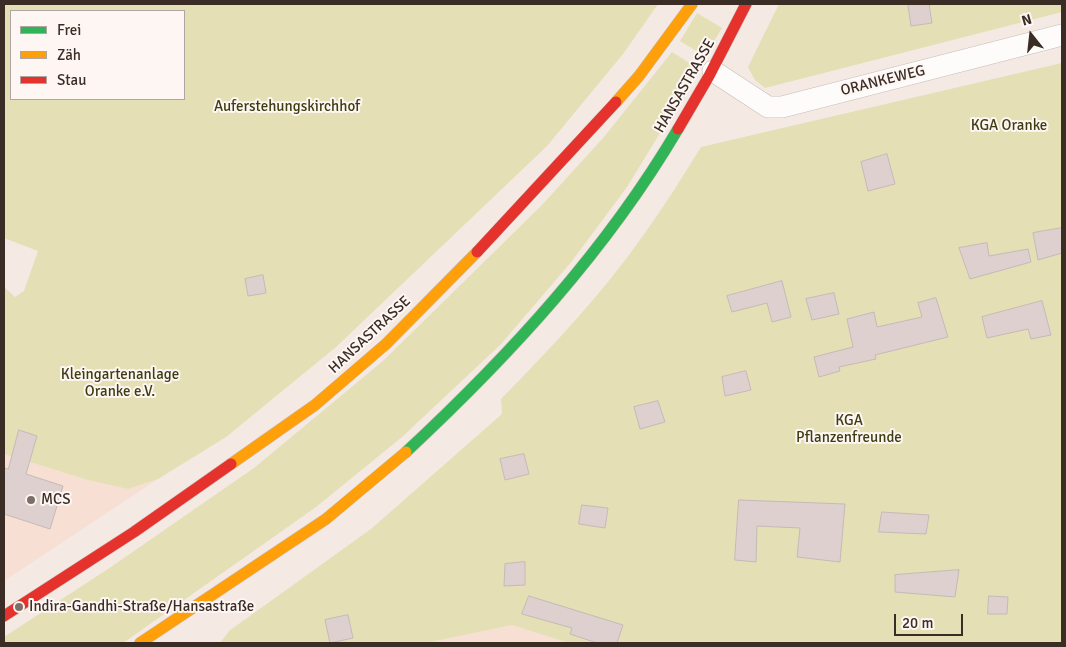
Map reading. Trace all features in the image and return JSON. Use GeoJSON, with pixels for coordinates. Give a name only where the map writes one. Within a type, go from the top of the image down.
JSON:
{"type":"FeatureCollection","features":[{"type":"Feature","properties":{"kind":"main road","name":"HANSASTRASSE"},"geometry":{"type":"LineString","coordinates":[[4,616],[134,532],[315,405],[386,344],[505,224],[588,134],[639,76],[692,4]]}},
{"type":"Feature","properties":{"kind":"main road","name":"HANSASTRASSE"},"geometry":{"type":"LineString","coordinates":[[140,643],[332,514],[420,441],[516,344],[588,258],[655,164],[713,71],[746,4]]}},
{"type":"Feature","properties":{"kind":"street","name":"ORANKEWEG"},"geometry":{"type":"LineString","coordinates":[[713,71],[768,107],[782,107],[1062,35]]}},
{"type":"Feature","properties":{"kind":"shaded area"},"geometry":{"type":"Polygon","coordinates":[[[4,454],[88,480],[128,489],[158,479],[4,581],[4,454]]]}},
{"type":"Feature","properties":{"kind":"shaded area"},"geometry":{"type":"Polygon","coordinates":[[[512,625],[569,643],[426,643],[512,625]]]}},
{"type":"Feature","properties":{"kind":"green space"},"geometry":{"type":"Polygon","coordinates":[[[4,4],[658,4],[623,54],[547,146],[336,347],[226,437],[158,479],[128,489],[88,480],[4,454],[4,287],[15,297],[24,291],[38,251],[4,238],[4,4]]]}},
{"type":"Feature","properties":{"kind":"green space"},"geometry":{"type":"Polygon","coordinates":[[[779,4],[1062,4],[1062,12],[765,88],[755,80],[748,67],[779,4]]]}},
{"type":"Feature","properties":{"kind":"green space"},"geometry":{"type":"Polygon","coordinates":[[[697,13],[722,28],[705,56],[680,41],[697,13]]]}},
{"type":"Feature","properties":{"kind":"green space"},"geometry":{"type":"Polygon","coordinates":[[[672,52],[699,69],[627,187],[572,261],[501,344],[402,437],[316,507],[123,643],[4,643],[4,637],[111,567],[254,468],[383,361],[542,205],[604,137],[672,52]]]}},
{"type":"Feature","properties":{"kind":"green space","name":"KGA Pflanzenfreunde"},"geometry":{"type":"Polygon","coordinates":[[[1062,63],[1062,643],[569,643],[512,625],[426,643],[220,643],[229,631],[371,529],[502,414],[501,399],[558,339],[612,277],[674,190],[701,147],[1062,63]]]}},
{"type":"Feature","properties":{"kind":"building"},"geometry":{"type":"Polygon","coordinates":[[[929,4],[932,23],[911,26],[908,5],[929,4]]]}},
{"type":"Feature","properties":{"kind":"building"},"geometry":{"type":"Polygon","coordinates":[[[887,154],[895,184],[868,191],[861,162],[887,154]]]}},
{"type":"Feature","properties":{"kind":"building"},"geometry":{"type":"Polygon","coordinates":[[[1062,228],[1062,253],[1038,260],[1033,233],[1062,228]]]}},
{"type":"Feature","properties":{"kind":"building"},"geometry":{"type":"Polygon","coordinates":[[[987,243],[989,256],[1028,249],[1031,262],[970,279],[959,248],[987,243]]]}},
{"type":"Feature","properties":{"kind":"building"},"geometry":{"type":"Polygon","coordinates":[[[263,275],[266,293],[248,296],[245,279],[263,275]]]}},
{"type":"Feature","properties":{"kind":"building"},"geometry":{"type":"Polygon","coordinates":[[[782,281],[791,317],[772,322],[767,303],[732,312],[727,296],[782,281]]]}},
{"type":"Feature","properties":{"kind":"building"},"geometry":{"type":"Polygon","coordinates":[[[834,293],[839,314],[812,320],[806,299],[834,293]]]}},
{"type":"Feature","properties":{"kind":"building"},"geometry":{"type":"Polygon","coordinates":[[[936,298],[948,337],[875,355],[876,359],[839,367],[840,371],[819,377],[814,357],[853,347],[847,319],[874,312],[877,327],[922,317],[918,303],[936,298]]]}},
{"type":"Feature","properties":{"kind":"building"},"geometry":{"type":"Polygon","coordinates":[[[1042,301],[1051,335],[1031,339],[1028,329],[987,338],[982,317],[1042,301]]]}},
{"type":"Feature","properties":{"kind":"building"},"geometry":{"type":"Polygon","coordinates":[[[746,371],[751,390],[725,396],[722,377],[746,371]]]}},
{"type":"Feature","properties":{"kind":"building"},"geometry":{"type":"Polygon","coordinates":[[[658,401],[665,422],[640,429],[634,407],[658,401]]]}},
{"type":"Feature","properties":{"kind":"building","name":"MCS"},"geometry":{"type":"Polygon","coordinates":[[[19,430],[37,436],[26,474],[63,486],[50,529],[4,514],[4,468],[8,469],[19,430]]]}},
{"type":"Feature","properties":{"kind":"building"},"geometry":{"type":"Polygon","coordinates":[[[524,454],[529,474],[505,480],[500,459],[524,454]]]}},
{"type":"Feature","properties":{"kind":"building"},"geometry":{"type":"Polygon","coordinates":[[[739,500],[845,504],[840,562],[797,557],[800,528],[757,526],[756,562],[735,560],[739,500]]]}},
{"type":"Feature","properties":{"kind":"building"},"geometry":{"type":"Polygon","coordinates":[[[582,505],[608,508],[605,528],[579,524],[582,505]]]}},
{"type":"Feature","properties":{"kind":"building"},"geometry":{"type":"Polygon","coordinates":[[[882,512],[929,515],[926,534],[879,532],[882,512]]]}},
{"type":"Feature","properties":{"kind":"building"},"geometry":{"type":"Polygon","coordinates":[[[525,562],[525,585],[504,586],[505,564],[525,562]]]}},
{"type":"Feature","properties":{"kind":"building"},"geometry":{"type":"Polygon","coordinates":[[[959,570],[955,597],[895,592],[895,575],[959,570]]]}},
{"type":"Feature","properties":{"kind":"building"},"geometry":{"type":"Polygon","coordinates":[[[529,596],[623,625],[617,643],[597,643],[570,634],[572,628],[522,614],[529,596]]]}},
{"type":"Feature","properties":{"kind":"building"},"geometry":{"type":"Polygon","coordinates":[[[989,596],[1008,597],[1007,614],[988,614],[989,596]]]}},
{"type":"Feature","properties":{"kind":"building"},"geometry":{"type":"Polygon","coordinates":[[[348,615],[353,638],[330,643],[325,620],[348,615]]]}},
{"type":"Feature","properties":{"kind":"traffic: fast"},"geometry":{"type":"LineString","coordinates":[[406,452],[482,378],[554,300],[620,217],[678,129]]}},
{"type":"Feature","properties":{"kind":"traffic: slow"},"geometry":{"type":"LineString","coordinates":[[616,102],[639,76],[692,4]]}},
{"type":"Feature","properties":{"kind":"traffic: slow"},"geometry":{"type":"LineString","coordinates":[[231,464],[315,405],[386,344],[477,252]]}},
{"type":"Feature","properties":{"kind":"traffic: slow"},"geometry":{"type":"LineString","coordinates":[[140,643],[326,519],[406,452]]}},
{"type":"Feature","properties":{"kind":"traffic: jam"},"geometry":{"type":"LineString","coordinates":[[678,129],[709,76],[746,4]]}},
{"type":"Feature","properties":{"kind":"traffic: jam"},"geometry":{"type":"LineString","coordinates":[[477,252],[616,102]]}},
{"type":"Feature","properties":{"kind":"traffic: jam"},"geometry":{"type":"LineString","coordinates":[[4,616],[134,532],[231,464]]}},
{"type":"Feature","properties":{"kind":"place","name":"MCS"},"geometry":{"type":"Point","coordinates":[31,500]}},
{"type":"Feature","properties":{"kind":"place","name":"Indira-Gandhi-Straße/Hansastraße"},"geometry":{"type":"Point","coordinates":[19,607]}},
{"type":"Feature","properties":{"kind":"park label","name":"Auferstehungskirchhof"},"geometry":{"type":"Point","coordinates":[287,107]}},
{"type":"Feature","properties":{"kind":"park label","name":"KGA Oranke"},"geometry":{"type":"Point","coordinates":[1009,126]}},
{"type":"Feature","properties":{"kind":"park label","name":"Kleingartenanlage Oranke e.V."},"geometry":{"type":"Point","coordinates":[120,384]}}]}
